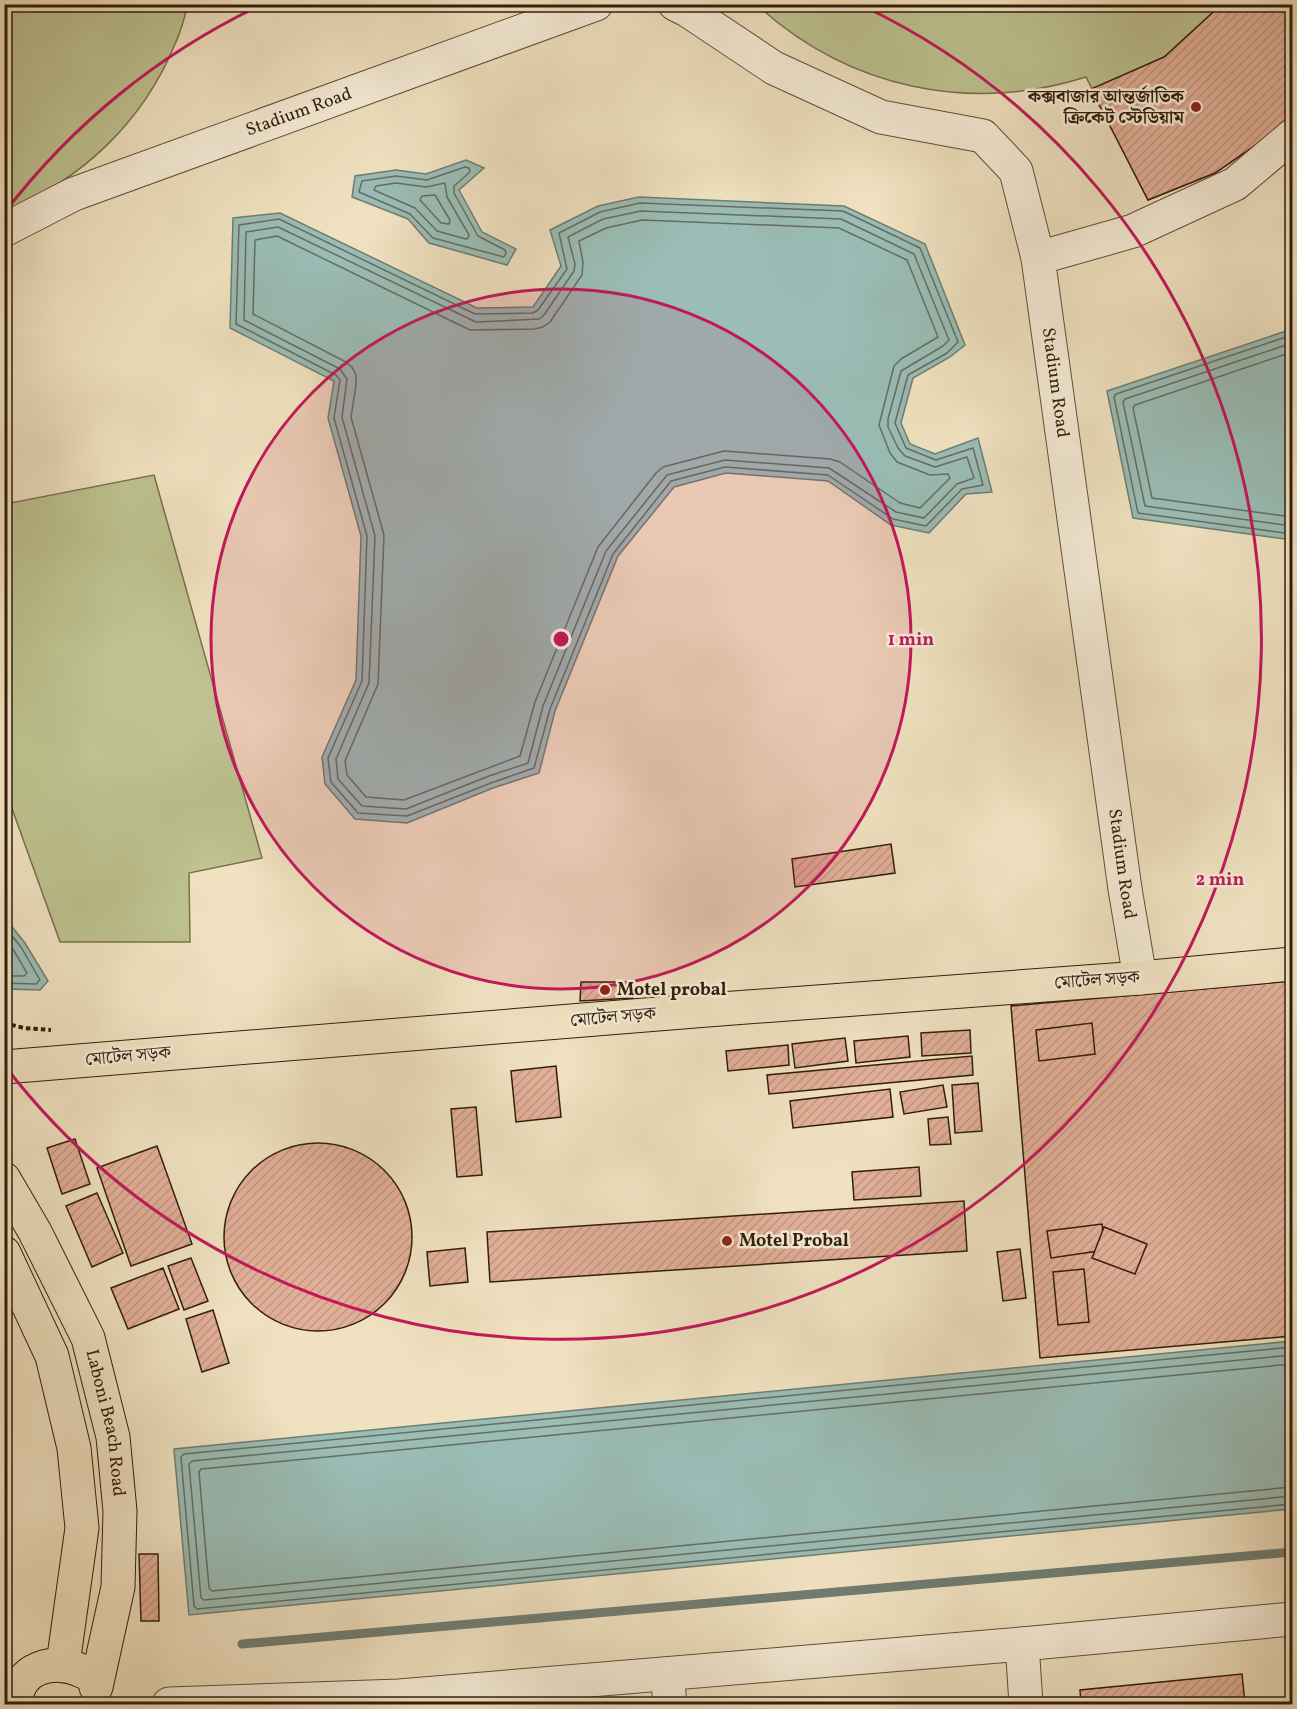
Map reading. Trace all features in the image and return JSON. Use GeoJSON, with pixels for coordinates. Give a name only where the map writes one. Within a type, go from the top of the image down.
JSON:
{"type":"FeatureCollection","features":[{"type":"Feature","properties":{"kind":"highway","name":"মোটেল সড়ক"},"geometry":{"type":"LineString","coordinates":[[4,1067],[1293,964]]}},
{"type":"Feature","properties":{"kind":"highway","name":"Laboni Beach Road"},"geometry":{"type":"LineString","coordinates":[[4,1179],[36,1232],[88,1338],[113,1437],[120,1511],[118,1587],[99,1696]]}},
{"type":"Feature","properties":{"kind":"highway","name":"Laboni Beach Road"},"geometry":{"type":"LineString","coordinates":[[4,1252],[52,1356],[74,1448],[82,1528],[63,1664]]}},
{"type":"Feature","properties":{"kind":"highway"},"geometry":{"type":"LineString","coordinates":[[12,1699],[26,1678],[43,1666],[63,1664],[83,1671],[99,1696]]}},
{"type":"Feature","properties":{"kind":"street","name":"Stadium Road"},"geometry":{"type":"LineString","coordinates":[[4,230],[74,194],[596,4]]}},
{"type":"Feature","properties":{"kind":"street","name":"Stadium Road"},"geometry":{"type":"LineString","coordinates":[[675,4],[774,68],[881,117],[983,136],[1016,171],[1038,258],[1125,889],[1140,978]]}},
{"type":"Feature","properties":{"kind":"street"},"geometry":{"type":"LineString","coordinates":[[1038,258],[1133,231],[1235,184],[1293,136]]}},
{"type":"Feature","properties":{"kind":"street"},"geometry":{"type":"LineString","coordinates":[[169,1704],[400,1700],[668,1689],[1022,1644],[1293,1619]]}},
{"type":"Feature","properties":{"kind":"street"},"geometry":{"type":"LineString","coordinates":[[1022,1644],[1026,1704]]}},
{"type":"Feature","properties":{"kind":"path"},"geometry":{"type":"LineString","coordinates":[[4,1023],[24,1028],[62,1029]]}},
{"type":"Feature","properties":{"kind":"green space"},"geometry":{"type":"Polygon","coordinates":[[[5,5],[188,5],[179,35],[162,72],[146,99],[127,123],[107,145],[60,183],[5,211],[5,5]]]}},
{"type":"Feature","properties":{"kind":"green space","name":"কক্সবাজার আন্তর্জাতিক ক্রিকেট স্টেডিয়াম"},"geometry":{"type":"Polygon","coordinates":[[[757,5],[1292,5],[1292,120],[1215,173],[1148,200],[1086,77],[1042,88],[998,93],[954,92],[912,86],[870,74],[830,56],[792,33],[757,5]]]}},
{"type":"Feature","properties":{"kind":"green space"},"geometry":{"type":"Polygon","coordinates":[[[154,475],[262,858],[189,873],[190,942],[60,942],[5,789],[5,504],[154,475]]]}},
{"type":"Feature","properties":{"kind":"water"},"geometry":{"type":"Polygon","coordinates":[[[466,160],[484,168],[459,190],[482,232],[516,249],[507,265],[429,243],[408,219],[352,197],[355,176],[396,170],[426,174],[466,160]]]}},
{"type":"Feature","properties":{"kind":"water"},"geometry":{"type":"Polygon","coordinates":[[[639,197],[844,206],[925,244],[965,345],[950,357],[913,378],[901,423],[910,444],[935,454],[978,438],[992,492],[966,494],[929,533],[891,525],[828,481],[726,473],[674,487],[618,556],[555,711],[539,773],[493,788],[407,823],[355,819],[325,784],[322,757],[356,680],[361,536],[328,418],[334,381],[230,328],[233,218],[280,213],[477,308],[533,307],[561,266],[550,230],[598,206],[639,197]]]}},
{"type":"Feature","properties":{"kind":"water"},"geometry":{"type":"Polygon","coordinates":[[[1292,329],[1292,540],[1133,518],[1107,391],[1292,329]]]}},
{"type":"Feature","properties":{"kind":"water"},"geometry":{"type":"Polygon","coordinates":[[[4,917],[25,943],[48,981],[40,990],[5,989],[4,917]]]}},
{"type":"Feature","properties":{"kind":"water"},"geometry":{"type":"Polygon","coordinates":[[[1292,1341],[1292,1509],[189,1615],[174,1449],[1292,1341]]]}},
{"type":"Feature","properties":{"kind":"building"},"geometry":{"type":"Polygon","coordinates":[[[1222,4],[1292,4],[1292,120],[1215,173],[1148,200],[1091,89],[1164,57],[1222,4]]]}},
{"type":"Feature","properties":{"kind":"building"},"geometry":{"type":"Polygon","coordinates":[[[891,844],[895,873],[795,887],[792,859],[891,844]]]}},
{"type":"Feature","properties":{"kind":"building"},"geometry":{"type":"Polygon","coordinates":[[[1292,981],[1292,1336],[1040,1358],[1011,1006],[1292,981]]]}},
{"type":"Feature","properties":{"kind":"building","name":"Motel probal"},"geometry":{"type":"Polygon","coordinates":[[[581,982],[625,982],[633,998],[580,1001],[581,982]]]}},
{"type":"Feature","properties":{"kind":"building"},"geometry":{"type":"Polygon","coordinates":[[[1092,1023],[1095,1054],[1039,1061],[1036,1030],[1092,1023]]]}},
{"type":"Feature","properties":{"kind":"building"},"geometry":{"type":"Polygon","coordinates":[[[970,1030],[971,1053],[922,1056],[921,1033],[970,1030]]]}},
{"type":"Feature","properties":{"kind":"building"},"geometry":{"type":"Polygon","coordinates":[[[908,1036],[910,1057],[856,1063],[854,1041],[908,1036]]]}},
{"type":"Feature","properties":{"kind":"building"},"geometry":{"type":"Polygon","coordinates":[[[845,1038],[848,1061],[795,1068],[792,1044],[845,1038]]]}},
{"type":"Feature","properties":{"kind":"building"},"geometry":{"type":"Polygon","coordinates":[[[788,1045],[789,1065],[728,1071],[726,1051],[788,1045]]]}},
{"type":"Feature","properties":{"kind":"building"},"geometry":{"type":"Polygon","coordinates":[[[972,1056],[973,1075],[769,1094],[767,1075],[972,1056]]]}},
{"type":"Feature","properties":{"kind":"building"},"geometry":{"type":"Polygon","coordinates":[[[556,1066],[561,1117],[516,1122],[511,1071],[556,1066]]]}},
{"type":"Feature","properties":{"kind":"building"},"geometry":{"type":"Polygon","coordinates":[[[978,1083],[982,1131],[955,1133],[952,1085],[978,1083]]]}},
{"type":"Feature","properties":{"kind":"building"},"geometry":{"type":"Polygon","coordinates":[[[943,1085],[947,1107],[904,1114],[900,1092],[943,1085]]]}},
{"type":"Feature","properties":{"kind":"building"},"geometry":{"type":"Polygon","coordinates":[[[890,1089],[893,1117],[793,1128],[790,1101],[890,1089]]]}},
{"type":"Feature","properties":{"kind":"building"},"geometry":{"type":"Polygon","coordinates":[[[476,1107],[482,1175],[457,1177],[451,1109],[476,1107]]]}},
{"type":"Feature","properties":{"kind":"building"},"geometry":{"type":"Polygon","coordinates":[[[948,1117],[951,1144],[930,1145],[928,1119],[948,1117]]]}},
{"type":"Feature","properties":{"kind":"building"},"geometry":{"type":"Polygon","coordinates":[[[75,1139],[90,1184],[62,1194],[47,1148],[75,1139]]]}},
{"type":"Feature","properties":{"kind":"building"},"geometry":{"type":"Polygon","coordinates":[[[318,1143],[354,1150],[378,1164],[391,1177],[405,1201],[412,1237],[405,1273],[391,1297],[378,1310],[354,1324],[318,1331],[282,1324],[258,1310],[245,1297],[231,1273],[224,1237],[231,1201],[245,1177],[258,1164],[282,1150],[318,1143]]]}},
{"type":"Feature","properties":{"kind":"building"},"geometry":{"type":"Polygon","coordinates":[[[157,1146],[192,1244],[131,1266],[97,1168],[157,1146]]]}},
{"type":"Feature","properties":{"kind":"building"},"geometry":{"type":"Polygon","coordinates":[[[919,1167],[921,1196],[854,1200],[852,1172],[919,1167]]]}},
{"type":"Feature","properties":{"kind":"building"},"geometry":{"type":"Polygon","coordinates":[[[97,1193],[123,1253],[92,1267],[66,1206],[97,1193]]]}},
{"type":"Feature","properties":{"kind":"building","name":"Motel Probal"},"geometry":{"type":"Polygon","coordinates":[[[964,1201],[967,1251],[490,1282],[487,1232],[964,1201]]]}},
{"type":"Feature","properties":{"kind":"building"},"geometry":{"type":"Polygon","coordinates":[[[1102,1224],[1105,1250],[1051,1258],[1047,1231],[1102,1224]]]}},
{"type":"Feature","properties":{"kind":"building"},"geometry":{"type":"Polygon","coordinates":[[[1104,1227],[1147,1244],[1135,1274],[1092,1258],[1104,1227]]]}},
{"type":"Feature","properties":{"kind":"building"},"geometry":{"type":"Polygon","coordinates":[[[465,1248],[468,1282],[430,1286],[427,1252],[465,1248]]]}},
{"type":"Feature","properties":{"kind":"building"},"geometry":{"type":"Polygon","coordinates":[[[1020,1249],[1026,1298],[1003,1301],[997,1252],[1020,1249]]]}},
{"type":"Feature","properties":{"kind":"building"},"geometry":{"type":"Polygon","coordinates":[[[191,1258],[208,1301],[184,1310],[168,1266],[191,1258]]]}},
{"type":"Feature","properties":{"kind":"building"},"geometry":{"type":"Polygon","coordinates":[[[163,1268],[179,1309],[128,1329],[111,1288],[163,1268]]]}},
{"type":"Feature","properties":{"kind":"building"},"geometry":{"type":"Polygon","coordinates":[[[1084,1269],[1089,1322],[1058,1325],[1053,1272],[1084,1269]]]}},
{"type":"Feature","properties":{"kind":"building"},"geometry":{"type":"Polygon","coordinates":[[[213,1310],[229,1363],[202,1372],[186,1319],[213,1310]]]}},
{"type":"Feature","properties":{"kind":"building"},"geometry":{"type":"Polygon","coordinates":[[[139,1554],[158,1554],[159,1621],[141,1621],[139,1554]]]}},
{"type":"Feature","properties":{"kind":"building"},"geometry":{"type":"Polygon","coordinates":[[[1242,1674],[1245,1704],[1081,1704],[1080,1690],[1242,1674]]]}},
{"type":"Feature","properties":{"kind":"waterway"},"geometry":{"type":"LineString","coordinates":[[242,1644],[1292,1552]]}},
{"type":"Feature","properties":{"kind":"place","name":"কক্সবাজার আন্তর্জাতিক ক্রিকেট স্টেডিয়াম"},"geometry":{"type":"Point","coordinates":[1196,107]}},
{"type":"Feature","properties":{"kind":"place","name":"Motel probal"},"geometry":{"type":"Point","coordinates":[605,990]}},
{"type":"Feature","properties":{"kind":"place","name":"Motel Probal"},"geometry":{"type":"Point","coordinates":[727,1241]}}]}
